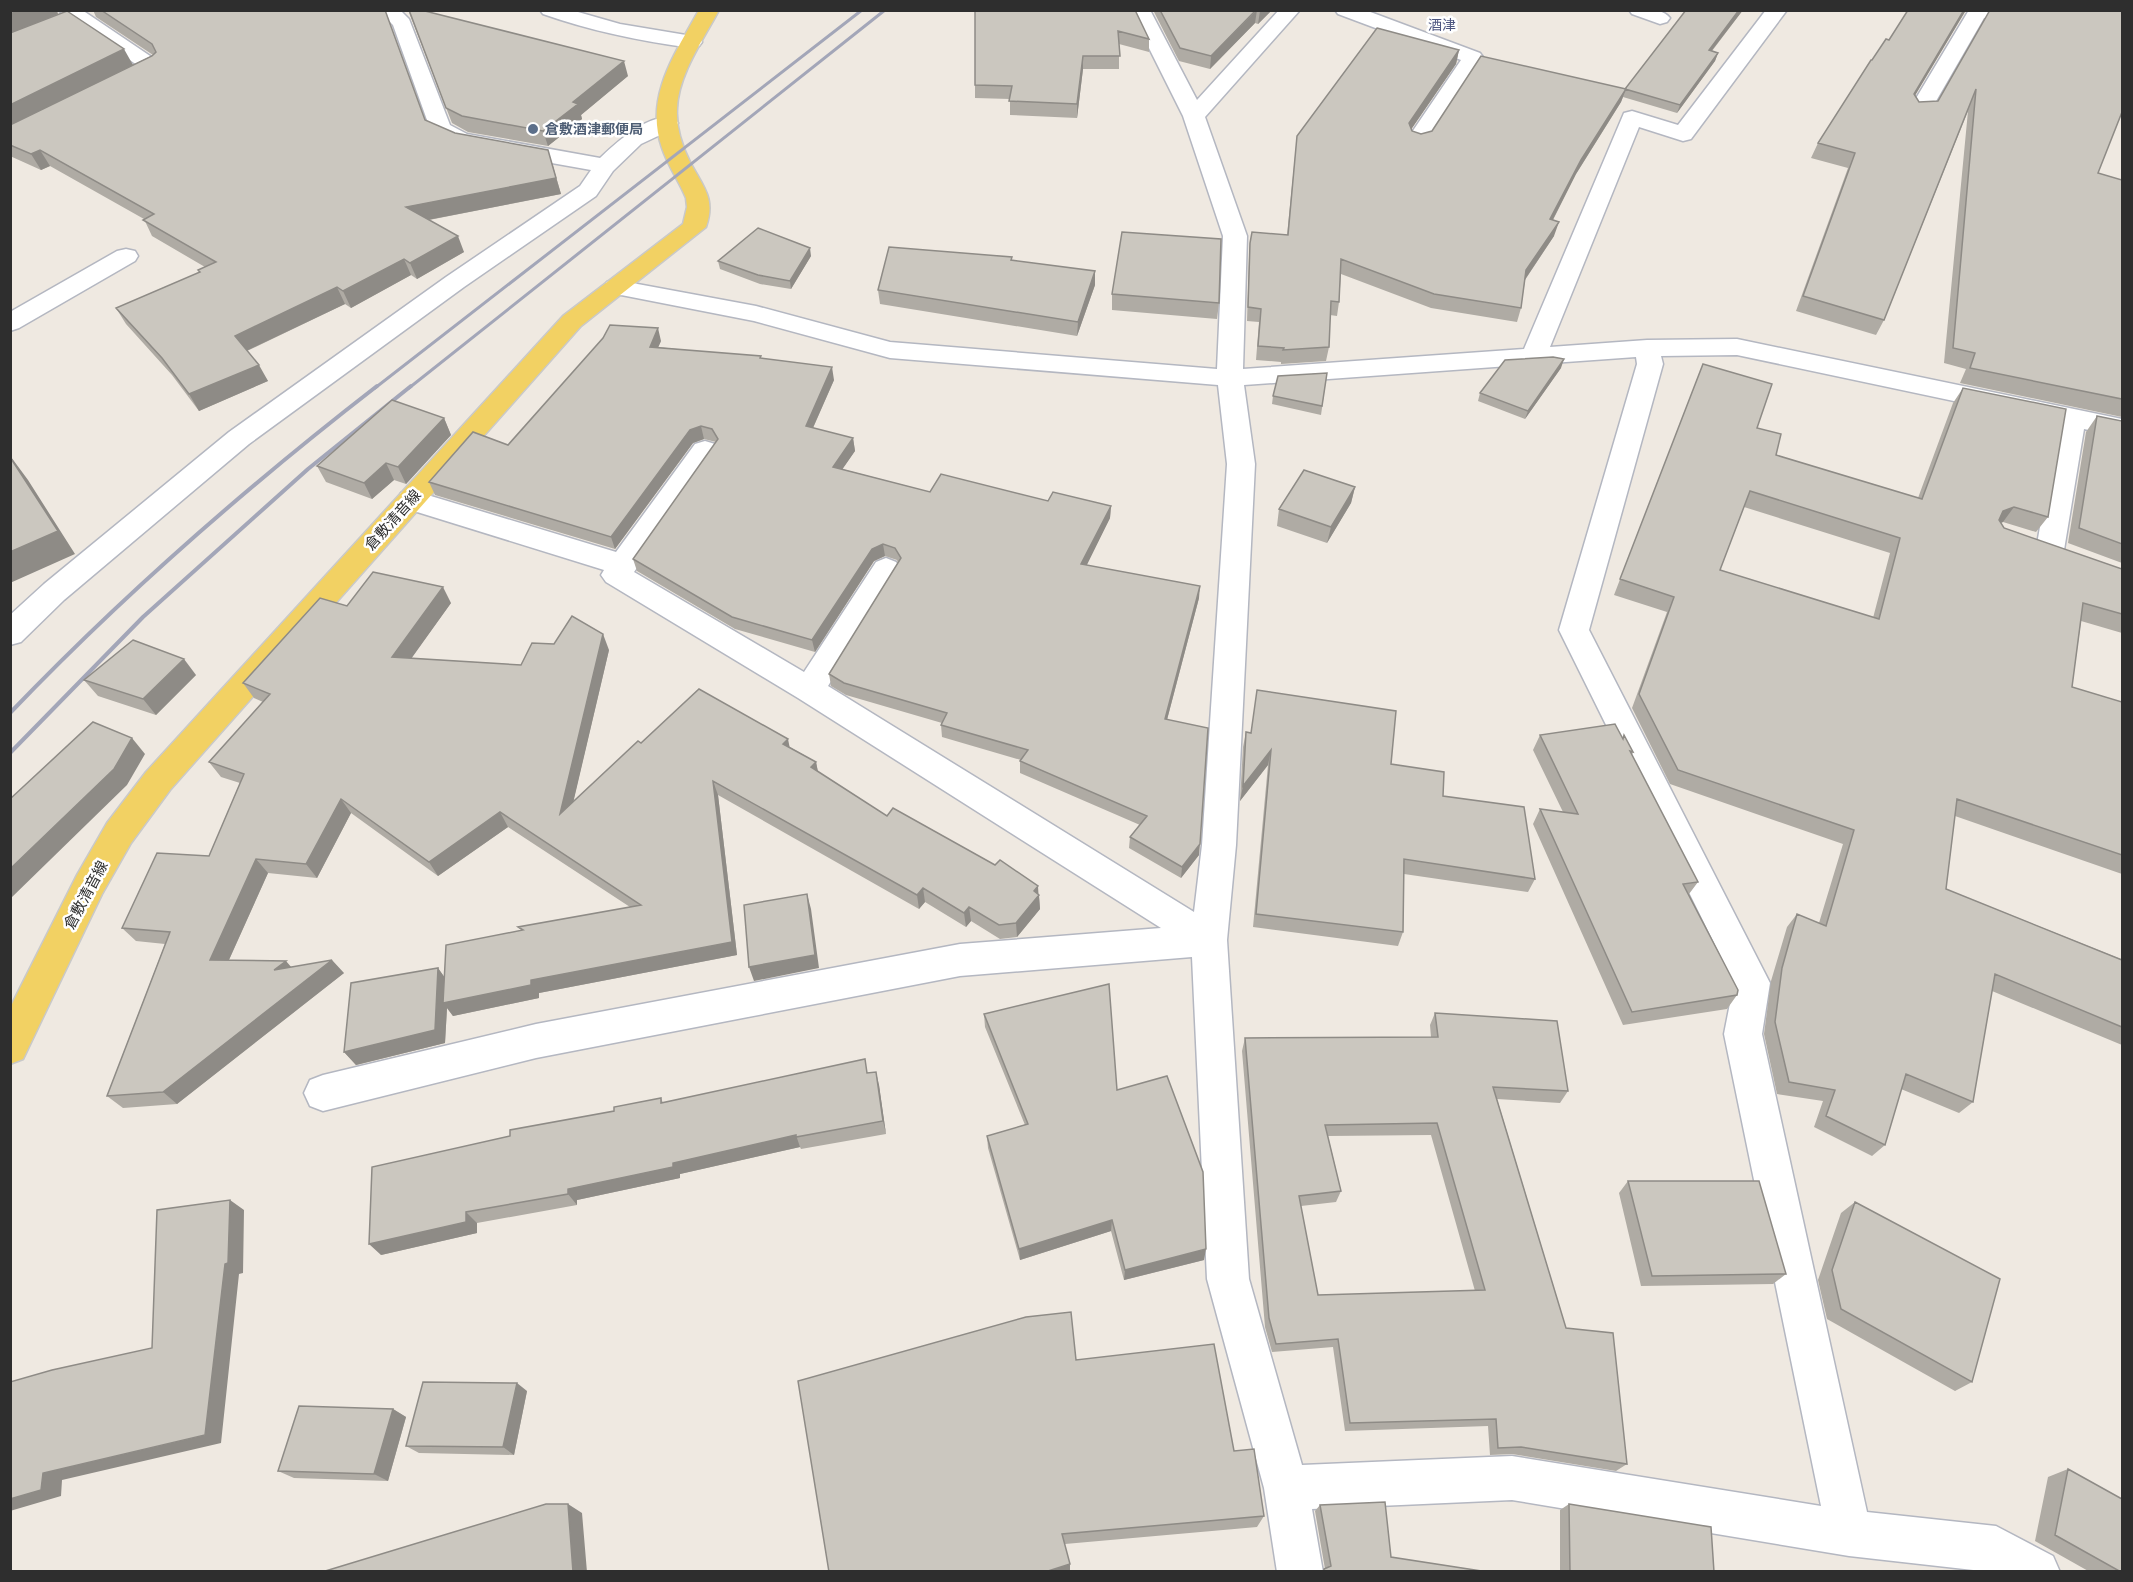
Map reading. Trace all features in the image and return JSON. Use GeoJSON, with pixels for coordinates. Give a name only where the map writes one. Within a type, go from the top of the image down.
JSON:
{"type":"FeatureCollection","features":[{"type":"Feature","properties":{"kind":"main road","name":"倉敷清音線"},"geometry":{"type":"LineString","coordinates":[[10,1047],[89,885],[119,833],[158,781],[572,321],[694,227],[700,212],[698,198],[676,156],[667,123],[666,103],[692,42],[709,10]]}},
{"type":"Feature","properties":{"kind":"street"},"geometry":{"type":"LineString","coordinates":[[550,10],[624,32],[692,42]]}},
{"type":"Feature","properties":{"kind":"street"},"geometry":{"type":"LineString","coordinates":[[1140,10],[1194,116],[1235,236],[1230,378],[1241,464],[1219,845],[1209,940],[1228,1279],[1286,1488],[1300,1572]]}},
{"type":"Feature","properties":{"kind":"street"},"geometry":{"type":"LineString","coordinates":[[1194,116],[1290,10]]}},
{"type":"Feature","properties":{"kind":"street"},"geometry":{"type":"LineString","coordinates":[[1345,10],[1473,57],[1419,138]]}},
{"type":"Feature","properties":{"kind":"street"},"geometry":{"type":"LineString","coordinates":[[1639,10],[1660,18]]}},
{"type":"Feature","properties":{"kind":"street"},"geometry":{"type":"LineString","coordinates":[[1533,357],[1632,118],[1683,134],[1777,10]]}},
{"type":"Feature","properties":{"kind":"street"},"geometry":{"type":"LineString","coordinates":[[1920,110],[1977,13],[1993,10]]}},
{"type":"Feature","properties":{"kind":"street"},"geometry":{"type":"LineString","coordinates":[[74,15],[152,66],[102,92]]}},
{"type":"Feature","properties":{"kind":"street"},"geometry":{"type":"LineString","coordinates":[[402,15],[440,129],[461,140],[605,166]]}},
{"type":"Feature","properties":{"kind":"street"},"geometry":{"type":"LineString","coordinates":[[10,634],[54,592],[238,438],[455,282],[588,191],[605,166],[633,139],[667,123]]}},
{"type":"Feature","properties":{"kind":"street"},"geometry":{"type":"LineString","coordinates":[[10,323],[126,256]]}},
{"type":"Feature","properties":{"kind":"street"},"geometry":{"type":"LineString","coordinates":[[616,287],[756,314],[890,350],[1230,378],[1647,348],[1737,347],[2122,428]]}},
{"type":"Feature","properties":{"kind":"street"},"geometry":{"type":"LineString","coordinates":[[1647,348],[1650,364],[1574,630],[1752,983],[1743,1034],[1849,1533]]}},
{"type":"Feature","properties":{"kind":"street"},"geometry":{"type":"LineString","coordinates":[[2022,540],[2061,554],[2072,418]]}},
{"type":"Feature","properties":{"kind":"street"},"geometry":{"type":"LineString","coordinates":[[705,450],[616,575],[809,690],[1209,940]]}},
{"type":"Feature","properties":{"kind":"street"},"geometry":{"type":"LineString","coordinates":[[411,500],[623,565]]}},
{"type":"Feature","properties":{"kind":"street"},"geometry":{"type":"LineString","coordinates":[[809,690],[886,569]]}},
{"type":"Feature","properties":{"kind":"street"},"geometry":{"type":"LineString","coordinates":[[323,1093],[536,1041],[960,960],[1209,940]]}},
{"type":"Feature","properties":{"kind":"street"},"geometry":{"type":"LineString","coordinates":[[1286,1488],[1512,1478],[1849,1533],[1996,1549],[2037,1572]]}},
{"type":"Feature","properties":{"kind":"building"},"geometry":{"type":"Polygon","coordinates":[[[101,10],[385,10],[425,120],[455,133],[548,150],[556,178],[406,207],[458,236],[410,263],[404,259],[343,291],[337,287],[235,336],[259,365],[189,394],[162,358],[116,308],[200,272],[198,270],[216,262],[143,220],[154,214],[40,150],[31,154],[10,145],[10,125],[156,52],[152,44],[101,10]]]}},
{"type":"Feature","properties":{"kind":"building"},"geometry":{"type":"Polygon","coordinates":[[[409,10],[421,10],[624,61],[573,102],[578,104],[543,131],[462,116],[446,108],[409,10]]]}},
{"type":"Feature","properties":{"kind":"building"},"geometry":{"type":"Polygon","coordinates":[[[975,10],[1135,10],[1149,39],[1118,31],[1120,56],[1083,56],[1077,104],[1009,101],[1012,86],[975,85],[975,10]]]}},
{"type":"Feature","properties":{"kind":"building"},"geometry":{"type":"Polygon","coordinates":[[[1160,10],[1256,10],[1211,56],[1180,48],[1160,10]]]}},
{"type":"Feature","properties":{"kind":"building"},"geometry":{"type":"Polygon","coordinates":[[[1686,10],[1739,10],[1709,50],[1718,53],[1680,105],[1625,89],[1686,10]]]}},
{"type":"Feature","properties":{"kind":"building"},"geometry":{"type":"Polygon","coordinates":[[[1908,10],[1964,10],[1914,94],[1919,102],[1938,101],[1990,10],[2122,10],[2122,112],[2098,173],[2122,180],[2122,399],[1970,368],[1975,353],[1953,348],[1976,89],[1884,320],[1803,296],[1855,153],[1818,143],[1871,60],[1886,39],[1889,40],[1908,10]]]}},
{"type":"Feature","properties":{"kind":"building"},"geometry":{"type":"Polygon","coordinates":[[[67,11],[124,49],[10,105],[10,33],[67,11]]]}},
{"type":"Feature","properties":{"kind":"building"},"geometry":{"type":"Polygon","coordinates":[[[1377,28],[1459,50],[1409,123],[1412,131],[1421,134],[1432,131],[1481,56],[1626,89],[1581,160],[1550,219],[1559,222],[1526,270],[1521,308],[1434,294],[1341,259],[1339,302],[1331,301],[1329,347],[1283,350],[1284,348],[1258,346],[1261,309],[1248,307],[1252,232],[1288,235],[1297,136],[1377,28]]]}},
{"type":"Feature","properties":{"kind":"building"},"geometry":{"type":"Polygon","coordinates":[[[758,228],[810,248],[790,281],[758,275],[718,261],[758,228]]]}},
{"type":"Feature","properties":{"kind":"building"},"geometry":{"type":"Polygon","coordinates":[[[1122,232],[1221,239],[1219,303],[1112,294],[1122,232]]]}},
{"type":"Feature","properties":{"kind":"building"},"geometry":{"type":"Polygon","coordinates":[[[889,247],[1012,257],[1011,260],[1095,271],[1078,322],[878,290],[889,247]]]}},
{"type":"Feature","properties":{"kind":"building"},"geometry":{"type":"Polygon","coordinates":[[[610,325],[658,328],[650,347],[761,356],[760,358],[832,367],[806,426],[853,438],[833,467],[930,492],[941,474],[1048,501],[1053,492],[1111,506],[1081,564],[1200,586],[1165,719],[1208,728],[1200,844],[1182,867],[1130,837],[1147,816],[1020,761],[1028,750],[941,725],[947,713],[844,683],[829,674],[901,558],[895,548],[883,544],[872,549],[812,640],[732,617],[633,559],[718,439],[712,429],[701,426],[690,430],[611,537],[429,482],[473,432],[508,445],[603,338],[610,325]]]}},
{"type":"Feature","properties":{"kind":"building"},"geometry":{"type":"Polygon","coordinates":[[[1553,357],[1564,359],[1528,411],[1480,393],[1505,360],[1553,357]]]}},
{"type":"Feature","properties":{"kind":"building"},"geometry":{"type":"Polygon","coordinates":[[[1703,364],[1772,384],[1757,428],[1781,434],[1776,455],[1922,499],[1963,388],[2066,409],[2048,517],[2014,507],[2003,511],[1999,520],[2004,528],[2122,569],[2122,614],[2083,603],[2072,687],[2122,702],[2122,855],[1957,799],[1946,889],[2122,960],[2122,1027],[1995,974],[1973,1102],[1906,1074],[1885,1145],[1826,1116],[1835,1090],[1789,1082],[1775,1022],[1782,968],[1797,914],[1826,926],[1854,830],[1678,770],[1639,694],[1674,597],[1620,579],[1703,364]],[[1750,491],[1720,570],[1879,619],[1900,538],[1750,491]]]}},
{"type":"Feature","properties":{"kind":"building"},"geometry":{"type":"Polygon","coordinates":[[[1327,373],[1322,406],[1273,396],[1278,376],[1327,373]]]}},
{"type":"Feature","properties":{"kind":"building"},"geometry":{"type":"Polygon","coordinates":[[[392,400],[444,418],[398,467],[386,463],[364,483],[317,466],[392,400]]]}},
{"type":"Feature","properties":{"kind":"building"},"geometry":{"type":"Polygon","coordinates":[[[2097,416],[2122,421],[2122,544],[2079,528],[2097,416]]]}},
{"type":"Feature","properties":{"kind":"building"},"geometry":{"type":"Polygon","coordinates":[[[10,457],[58,531],[10,552],[10,457]]]}},
{"type":"Feature","properties":{"kind":"building"},"geometry":{"type":"Polygon","coordinates":[[[1304,470],[1355,487],[1331,527],[1279,509],[1304,470]]]}},
{"type":"Feature","properties":{"kind":"building"},"geometry":{"type":"Polygon","coordinates":[[[373,572],[443,587],[392,657],[521,665],[532,643],[554,644],[572,616],[603,634],[560,814],[638,741],[641,743],[699,689],[788,739],[783,744],[816,762],[811,767],[887,816],[893,808],[995,865],[1000,860],[1038,886],[1034,891],[1039,895],[1016,923],[999,925],[969,907],[964,913],[923,888],[917,895],[713,781],[732,942],[531,980],[531,985],[443,1003],[446,945],[523,930],[518,927],[641,905],[500,812],[429,862],[341,799],[306,864],[256,859],[210,960],[286,961],[274,970],[332,960],[163,1092],[107,1096],[170,932],[122,928],[157,853],[209,856],[244,774],[209,762],[270,694],[243,683],[320,598],[347,606],[373,572]]]}},
{"type":"Feature","properties":{"kind":"building"},"geometry":{"type":"Polygon","coordinates":[[[133,640],[184,659],[143,699],[84,680],[133,640]]]}},
{"type":"Feature","properties":{"kind":"building"},"geometry":{"type":"Polygon","coordinates":[[[1257,690],[1396,711],[1391,764],[1444,772],[1443,796],[1524,807],[1535,879],[1404,859],[1403,932],[1256,914],[1271,750],[1243,786],[1246,732],[1251,733],[1257,690]]]}},
{"type":"Feature","properties":{"kind":"building"},"geometry":{"type":"Polygon","coordinates":[[[93,722],[132,738],[114,769],[10,869],[10,799],[93,722]]]}},
{"type":"Feature","properties":{"kind":"building"},"geometry":{"type":"Polygon","coordinates":[[[1615,724],[1633,752],[1630,751],[1698,882],[1683,884],[1738,990],[1737,995],[1632,1012],[1540,809],[1578,814],[1540,735],[1615,724]]]}},
{"type":"Feature","properties":{"kind":"building"},"geometry":{"type":"Polygon","coordinates":[[[807,894],[815,955],[749,967],[744,905],[807,894]]]}},
{"type":"Feature","properties":{"kind":"building"},"geometry":{"type":"Polygon","coordinates":[[[438,968],[435,1030],[344,1052],[351,983],[438,968]]]}},
{"type":"Feature","properties":{"kind":"building"},"geometry":{"type":"Polygon","coordinates":[[[1109,984],[1117,1090],[1167,1076],[1203,1172],[1206,1249],[1125,1270],[1112,1220],[1019,1249],[987,1136],[1028,1124],[984,1014],[1109,984]]]}},
{"type":"Feature","properties":{"kind":"building"},"geometry":{"type":"Polygon","coordinates":[[[1435,1013],[1557,1021],[1568,1091],[1493,1087],[1566,1328],[1613,1333],[1627,1464],[1521,1447],[1498,1448],[1496,1419],[1350,1423],[1338,1339],[1276,1344],[1269,1318],[1245,1038],[1438,1037],[1435,1013]],[[1437,1123],[1325,1125],[1341,1191],[1299,1196],[1318,1295],[1485,1290],[1437,1123]]]}},
{"type":"Feature","properties":{"kind":"building"},"geometry":{"type":"Polygon","coordinates":[[[865,1059],[867,1073],[876,1072],[883,1121],[796,1137],[796,1135],[673,1163],[673,1167],[568,1189],[568,1194],[466,1212],[466,1222],[369,1244],[372,1167],[510,1136],[510,1130],[614,1111],[614,1107],[661,1098],[661,1103],[865,1059]]]}},
{"type":"Feature","properties":{"kind":"building"},"geometry":{"type":"Polygon","coordinates":[[[1628,1181],[1759,1181],[1786,1274],[1652,1276],[1628,1181]]]}},
{"type":"Feature","properties":{"kind":"building"},"geometry":{"type":"Polygon","coordinates":[[[230,1200],[228,1263],[225,1264],[205,1435],[43,1473],[41,1490],[10,1499],[10,1382],[52,1370],[152,1348],[157,1210],[230,1200]]]}},
{"type":"Feature","properties":{"kind":"building"},"geometry":{"type":"Polygon","coordinates":[[[1855,1202],[2000,1279],[1972,1382],[1841,1309],[1832,1270],[1855,1202]]]}},
{"type":"Feature","properties":{"kind":"building"},"geometry":{"type":"Polygon","coordinates":[[[1071,1312],[1076,1360],[1214,1344],[1234,1451],[1254,1449],[1264,1516],[1062,1534],[1070,1564],[1045,1572],[829,1572],[798,1381],[1026,1317],[1071,1312]]]}},
{"type":"Feature","properties":{"kind":"building"},"geometry":{"type":"Polygon","coordinates":[[[423,1382],[517,1383],[503,1447],[406,1446],[423,1382]]]}},
{"type":"Feature","properties":{"kind":"building"},"geometry":{"type":"Polygon","coordinates":[[[299,1406],[393,1409],[374,1474],[278,1471],[299,1406]]]}},
{"type":"Feature","properties":{"kind":"building"},"geometry":{"type":"Polygon","coordinates":[[[2068,1469],[2122,1499],[2122,1572],[2055,1535],[2068,1469]]]}},
{"type":"Feature","properties":{"kind":"building"},"geometry":{"type":"Polygon","coordinates":[[[1385,1502],[1391,1557],[1488,1572],[1324,1572],[1324,1569],[1331,1566],[1320,1505],[1385,1502]]]}},
{"type":"Feature","properties":{"kind":"building"},"geometry":{"type":"Polygon","coordinates":[[[546,1504],[568,1504],[573,1572],[322,1572],[546,1504]]]}},
{"type":"Feature","properties":{"kind":"building"},"geometry":{"type":"Polygon","coordinates":[[[1569,1504],[1711,1527],[1714,1572],[1570,1572],[1569,1504]]]}},
{"type":"Feature","properties":{"kind":"railway"},"geometry":{"type":"LineString","coordinates":[[375,388],[862,10]]}},
{"type":"Feature","properties":{"kind":"railway"},"geometry":{"type":"LineString","coordinates":[[409,388],[885,10]]}},
{"type":"Feature","properties":{"kind":"railway"},"geometry":{"type":"LineString","coordinates":[[10,713],[97,626],[234,502],[377,386]]}},
{"type":"Feature","properties":{"kind":"railway"},"geometry":{"type":"LineString","coordinates":[[10,753],[143,617],[308,469],[411,386]]}},
{"type":"Feature","properties":{"kind":"place","name":"倉敷酒津郵便局"},"geometry":{"type":"Point","coordinates":[533,129]}},
{"type":"Feature","properties":{"kind":"district","name":"酒津"},"geometry":{"type":"Point","coordinates":[1442,25]}}]}
